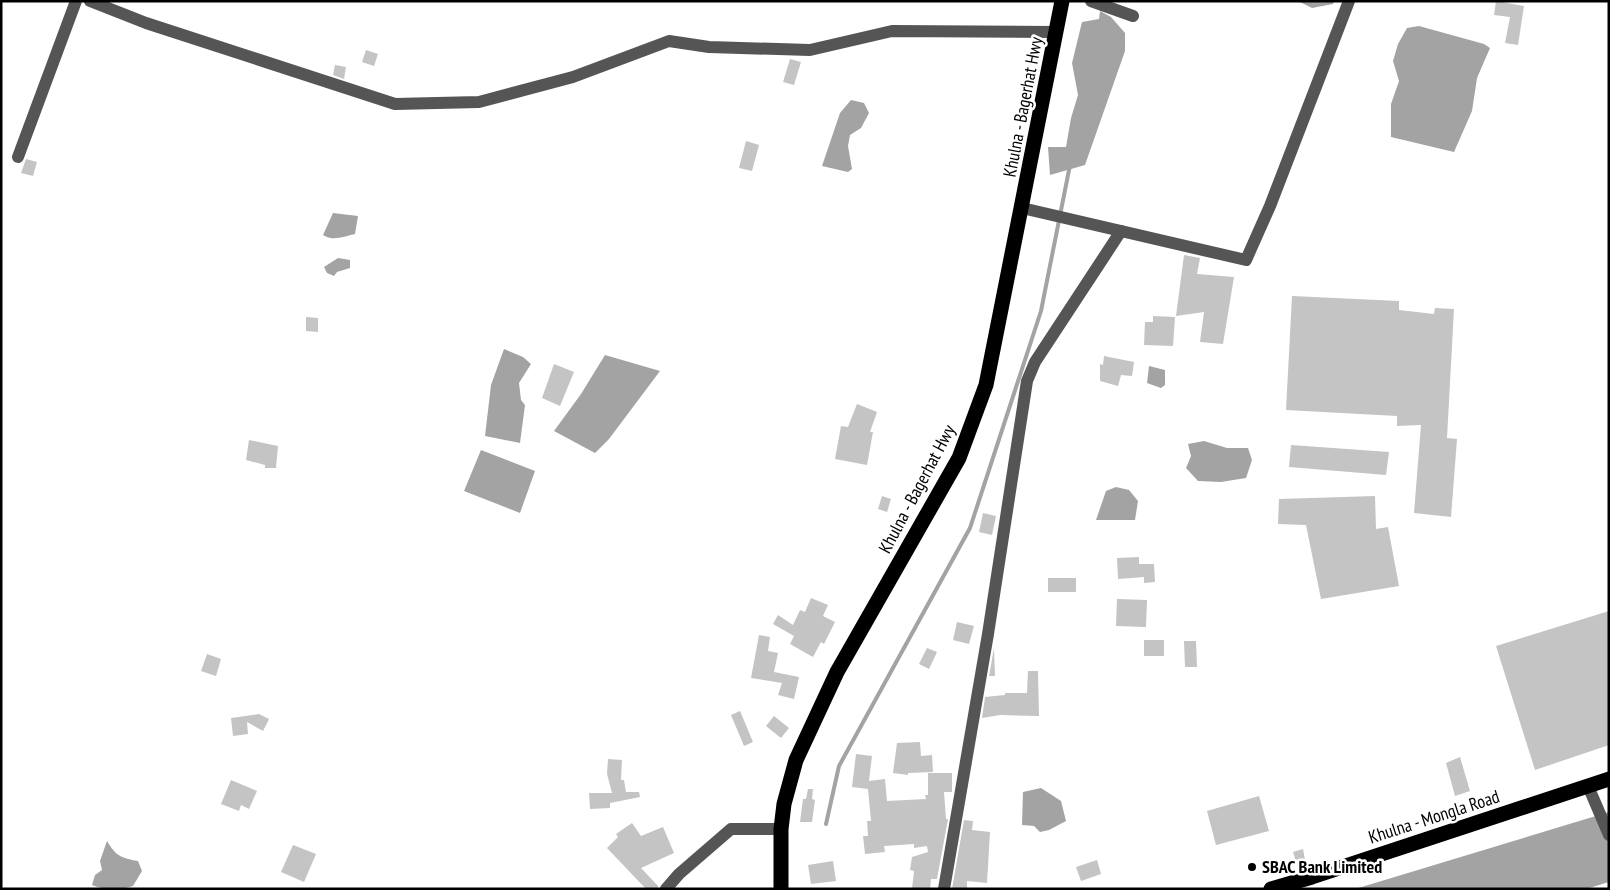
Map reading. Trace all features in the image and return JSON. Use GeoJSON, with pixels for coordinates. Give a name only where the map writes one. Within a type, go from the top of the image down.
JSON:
{"type":"FeatureCollection","features":[{"type":"Feature","properties":{"kind":"highway","name":"Khulna - Bagerhat Hwy"},"geometry":{"type":"LineString","coordinates":[[781,889],[781,829],[784,804],[796,760],[837,672],[959,458],[973,425],[986,385],[1062,1]]}},
{"type":"Feature","properties":{"kind":"highway","name":"Khulna - Mongla Road"},"geometry":{"type":"LineString","coordinates":[[1270,889],[1312,877],[1609,779]]}},
{"type":"Feature","properties":{"kind":"street"},"geometry":{"type":"LineString","coordinates":[[18,157],[76,1]]}},
{"type":"Feature","properties":{"kind":"street"},"geometry":{"type":"LineString","coordinates":[[90,1],[146,23],[395,104],[479,102],[573,76],[669,41],[709,47],[810,50],[892,31],[1056,32]]}},
{"type":"Feature","properties":{"kind":"street"},"geometry":{"type":"LineString","coordinates":[[1091,1],[1132,16]]}},
{"type":"Feature","properties":{"kind":"street"},"geometry":{"type":"LineString","coordinates":[[1022,208],[1246,260],[1270,206],[1349,1]]}},
{"type":"Feature","properties":{"kind":"street"},"geometry":{"type":"LineString","coordinates":[[944,889],[988,634],[1027,381],[1035,362],[1121,231]]}},
{"type":"Feature","properties":{"kind":"street"},"geometry":{"type":"LineString","coordinates":[[1588,786],[1609,835]]}},
{"type":"Feature","properties":{"kind":"street"},"geometry":{"type":"LineString","coordinates":[[666,889],[679,874],[731,828],[781,829]]}},
{"type":"Feature","properties":{"kind":"shaded area"},"geometry":{"type":"Polygon","coordinates":[[[1298,1],[1334,1],[1333,4],[1312,8],[1298,1]]]}},
{"type":"Feature","properties":{"kind":"shaded area"},"geometry":{"type":"Polygon","coordinates":[[[1100,11],[1111,17],[1125,33],[1125,51],[1085,165],[1050,175],[1048,147],[1066,147],[1071,118],[1078,95],[1072,63],[1082,22],[1099,19],[1100,11]]]}},
{"type":"Feature","properties":{"kind":"shaded area"},"geometry":{"type":"Polygon","coordinates":[[[1419,26],[1484,44],[1490,48],[1477,78],[1472,111],[1454,152],[1391,137],[1391,104],[1399,81],[1393,61],[1398,44],[1407,28],[1419,26]]]}},
{"type":"Feature","properties":{"kind":"shaded area"},"geometry":{"type":"Polygon","coordinates":[[[851,100],[864,103],[869,113],[861,128],[850,135],[848,146],[852,169],[848,172],[822,166],[840,113],[851,100]]]}},
{"type":"Feature","properties":{"kind":"shaded area"},"geometry":{"type":"Polygon","coordinates":[[[333,213],[358,216],[355,234],[335,238],[323,235],[333,213]]]}},
{"type":"Feature","properties":{"kind":"shaded area"},"geometry":{"type":"Polygon","coordinates":[[[338,258],[350,260],[350,268],[337,272],[334,276],[327,273],[324,267],[338,258]]]}},
{"type":"Feature","properties":{"kind":"shaded area"},"geometry":{"type":"Polygon","coordinates":[[[504,349],[523,357],[531,364],[519,383],[521,400],[525,405],[520,443],[485,436],[491,385],[504,349]]]}},
{"type":"Feature","properties":{"kind":"shaded area"},"geometry":{"type":"Polygon","coordinates":[[[605,355],[660,371],[609,439],[595,453],[554,431],[581,394],[605,355]]]}},
{"type":"Feature","properties":{"kind":"shaded area"},"geometry":{"type":"Polygon","coordinates":[[[1149,366],[1165,370],[1165,385],[1161,388],[1147,383],[1149,366]]]}},
{"type":"Feature","properties":{"kind":"shaded area"},"geometry":{"type":"Polygon","coordinates":[[[1204,441],[1227,448],[1248,448],[1252,460],[1246,478],[1221,482],[1198,481],[1186,468],[1191,456],[1188,444],[1204,441]]]}},
{"type":"Feature","properties":{"kind":"shaded area"},"geometry":{"type":"Polygon","coordinates":[[[481,450],[535,471],[520,513],[464,491],[481,450]]]}},
{"type":"Feature","properties":{"kind":"shaded area"},"geometry":{"type":"Polygon","coordinates":[[[1116,487],[1129,490],[1138,501],[1135,520],[1096,520],[1106,491],[1116,487]]]}},
{"type":"Feature","properties":{"kind":"shaded area"},"geometry":{"type":"Polygon","coordinates":[[[1041,788],[1061,801],[1066,821],[1049,830],[1040,832],[1034,826],[1022,825],[1023,792],[1041,788]]]}},
{"type":"Feature","properties":{"kind":"shaded area"},"geometry":{"type":"Polygon","coordinates":[[[1609,812],[1609,882],[1586,889],[1355,889],[1609,812]]]}},
{"type":"Feature","properties":{"kind":"shaded area"},"geometry":{"type":"Polygon","coordinates":[[[107,841],[120,856],[138,861],[142,871],[133,886],[112,889],[92,885],[95,875],[102,870],[100,861],[107,841]]]}},
{"type":"Feature","properties":{"kind":"building"},"geometry":{"type":"Polygon","coordinates":[[[1496,1],[1524,6],[1518,45],[1505,43],[1510,17],[1494,15],[1496,1]]]}},
{"type":"Feature","properties":{"kind":"building"},"geometry":{"type":"Polygon","coordinates":[[[366,50],[378,54],[374,66],[362,62],[366,50]]]}},
{"type":"Feature","properties":{"kind":"building"},"geometry":{"type":"Polygon","coordinates":[[[790,59],[801,62],[794,85],[783,82],[790,59]]]}},
{"type":"Feature","properties":{"kind":"building"},"geometry":{"type":"Polygon","coordinates":[[[335,65],[346,67],[344,79],[333,75],[335,65]]]}},
{"type":"Feature","properties":{"kind":"building"},"geometry":{"type":"Polygon","coordinates":[[[746,141],[759,145],[752,171],[739,168],[746,141]]]}},
{"type":"Feature","properties":{"kind":"building"},"geometry":{"type":"Polygon","coordinates":[[[26,159],[37,162],[33,176],[21,173],[26,159]]]}},
{"type":"Feature","properties":{"kind":"building"},"geometry":{"type":"Polygon","coordinates":[[[1184,255],[1200,258],[1197,274],[1234,277],[1223,344],[1200,342],[1204,312],[1176,316],[1184,255]]]}},
{"type":"Feature","properties":{"kind":"building"},"geometry":{"type":"Polygon","coordinates":[[[1292,296],[1399,301],[1399,310],[1434,314],[1435,308],[1454,309],[1447,438],[1457,439],[1451,517],[1414,513],[1421,425],[1397,426],[1397,416],[1286,410],[1292,296]]]}},
{"type":"Feature","properties":{"kind":"building"},"geometry":{"type":"Polygon","coordinates":[[[1153,316],[1175,317],[1173,346],[1144,345],[1145,322],[1153,322],[1153,316]]]}},
{"type":"Feature","properties":{"kind":"building"},"geometry":{"type":"Polygon","coordinates":[[[306,317],[318,318],[318,332],[306,331],[306,317]]]}},
{"type":"Feature","properties":{"kind":"building"},"geometry":{"type":"Polygon","coordinates":[[[1104,356],[1134,362],[1132,376],[1121,375],[1118,386],[1100,381],[1100,364],[1103,365],[1104,356]]]}},
{"type":"Feature","properties":{"kind":"building"},"geometry":{"type":"Polygon","coordinates":[[[554,364],[574,372],[560,406],[542,398],[554,364]]]}},
{"type":"Feature","properties":{"kind":"building"},"geometry":{"type":"Polygon","coordinates":[[[857,404],[877,412],[870,432],[873,432],[867,465],[835,459],[841,426],[848,427],[857,404]]]}},
{"type":"Feature","properties":{"kind":"building"},"geometry":{"type":"Polygon","coordinates":[[[249,440],[278,446],[276,468],[265,468],[265,465],[246,460],[249,440]]]}},
{"type":"Feature","properties":{"kind":"building"},"geometry":{"type":"Polygon","coordinates":[[[1291,445],[1389,452],[1386,475],[1289,467],[1291,445]]]}},
{"type":"Feature","properties":{"kind":"building"},"geometry":{"type":"Polygon","coordinates":[[[882,496],[891,499],[887,512],[878,509],[882,496]]]}},
{"type":"Feature","properties":{"kind":"building"},"geometry":{"type":"Polygon","coordinates":[[[1375,496],[1376,529],[1388,527],[1399,586],[1321,599],[1306,525],[1278,524],[1279,499],[1375,496]]]}},
{"type":"Feature","properties":{"kind":"building"},"geometry":{"type":"Polygon","coordinates":[[[983,513],[996,516],[992,535],[979,532],[983,513]]]}},
{"type":"Feature","properties":{"kind":"building"},"geometry":{"type":"Polygon","coordinates":[[[1139,557],[1139,564],[1154,564],[1155,582],[1144,583],[1144,577],[1118,579],[1117,558],[1139,557]]]}},
{"type":"Feature","properties":{"kind":"building"},"geometry":{"type":"Polygon","coordinates":[[[1048,578],[1076,578],[1076,592],[1048,592],[1048,578]]]}},
{"type":"Feature","properties":{"kind":"building"},"geometry":{"type":"Polygon","coordinates":[[[811,598],[828,605],[823,616],[835,622],[824,644],[821,642],[813,657],[790,644],[794,636],[773,624],[778,615],[793,625],[800,610],[805,612],[811,598]]]}},
{"type":"Feature","properties":{"kind":"building"},"geometry":{"type":"Polygon","coordinates":[[[1117,599],[1147,600],[1146,627],[1116,626],[1117,599]]]}},
{"type":"Feature","properties":{"kind":"building"},"geometry":{"type":"Polygon","coordinates":[[[1609,611],[1609,745],[1535,770],[1496,646],[1609,611]]]}},
{"type":"Feature","properties":{"kind":"building"},"geometry":{"type":"Polygon","coordinates":[[[957,622],[974,626],[969,644],[953,640],[957,622]]]}},
{"type":"Feature","properties":{"kind":"building"},"geometry":{"type":"Polygon","coordinates":[[[759,635],[770,637],[768,651],[778,653],[774,672],[799,677],[794,699],[778,695],[782,683],[751,678],[759,635]]]}},
{"type":"Feature","properties":{"kind":"building"},"geometry":{"type":"Polygon","coordinates":[[[1144,640],[1164,640],[1164,656],[1144,656],[1144,640]]]}},
{"type":"Feature","properties":{"kind":"building"},"geometry":{"type":"Polygon","coordinates":[[[1184,641],[1196,641],[1197,667],[1185,667],[1184,641]]]}},
{"type":"Feature","properties":{"kind":"building"},"geometry":{"type":"Polygon","coordinates":[[[927,648],[937,652],[929,669],[919,664],[927,648]]]}},
{"type":"Feature","properties":{"kind":"building"},"geometry":{"type":"Polygon","coordinates":[[[994,648],[995,676],[989,676],[994,648]]]}},
{"type":"Feature","properties":{"kind":"building"},"geometry":{"type":"Polygon","coordinates":[[[207,654],[221,659],[216,676],[201,671],[207,654]]]}},
{"type":"Feature","properties":{"kind":"building"},"geometry":{"type":"Polygon","coordinates":[[[1028,671],[1038,671],[1039,716],[1000,715],[982,718],[985,697],[1005,695],[1005,693],[1027,693],[1028,671]]]}},
{"type":"Feature","properties":{"kind":"building"},"geometry":{"type":"Polygon","coordinates":[[[740,711],[753,742],[744,746],[731,715],[740,711]]]}},
{"type":"Feature","properties":{"kind":"building"},"geometry":{"type":"Polygon","coordinates":[[[259,714],[269,719],[263,731],[247,722],[248,734],[233,736],[231,718],[259,714]]]}},
{"type":"Feature","properties":{"kind":"building"},"geometry":{"type":"Polygon","coordinates":[[[774,716],[789,728],[781,738],[766,726],[774,716]]]}},
{"type":"Feature","properties":{"kind":"building"},"geometry":{"type":"Polygon","coordinates":[[[920,742],[921,756],[932,755],[933,772],[908,773],[908,775],[893,773],[897,743],[920,742]]]}},
{"type":"Feature","properties":{"kind":"building"},"geometry":{"type":"Polygon","coordinates":[[[856,754],[872,756],[869,781],[885,779],[887,801],[926,799],[925,795],[928,795],[928,773],[952,773],[952,792],[944,792],[946,819],[948,819],[937,879],[931,879],[930,889],[912,889],[914,871],[910,870],[912,857],[928,852],[927,846],[914,848],[914,844],[884,846],[885,852],[865,854],[863,836],[868,836],[867,821],[871,821],[868,789],[852,787],[856,754]]]}},
{"type":"Feature","properties":{"kind":"building"},"geometry":{"type":"Polygon","coordinates":[[[1460,757],[1470,791],[1455,796],[1446,763],[1460,757]]]}},
{"type":"Feature","properties":{"kind":"building"},"geometry":{"type":"Polygon","coordinates":[[[608,759],[622,760],[621,780],[624,780],[626,792],[639,792],[640,797],[610,803],[610,808],[590,809],[589,793],[612,793],[607,774],[608,759]]]}},
{"type":"Feature","properties":{"kind":"building"},"geometry":{"type":"Polygon","coordinates":[[[231,780],[257,791],[249,809],[241,805],[239,811],[221,804],[231,780]]]}},
{"type":"Feature","properties":{"kind":"building"},"geometry":{"type":"Polygon","coordinates":[[[808,789],[813,789],[812,799],[815,800],[812,822],[800,822],[803,799],[806,799],[808,789]]]}},
{"type":"Feature","properties":{"kind":"building"},"geometry":{"type":"Polygon","coordinates":[[[1259,796],[1269,831],[1216,845],[1207,811],[1259,796]]]}},
{"type":"Feature","properties":{"kind":"building"},"geometry":{"type":"Polygon","coordinates":[[[964,820],[973,821],[972,830],[990,832],[987,883],[967,881],[967,889],[952,889],[964,820]]]}},
{"type":"Feature","properties":{"kind":"building"},"geometry":{"type":"Polygon","coordinates":[[[632,823],[641,836],[663,827],[674,853],[641,868],[658,886],[658,889],[646,889],[607,848],[618,837],[616,834],[632,823]]]}},
{"type":"Feature","properties":{"kind":"building"},"geometry":{"type":"Polygon","coordinates":[[[293,845],[316,854],[304,882],[281,872],[293,845]]]}},
{"type":"Feature","properties":{"kind":"building"},"geometry":{"type":"Polygon","coordinates":[[[1303,849],[1305,860],[1296,862],[1293,852],[1303,849]]]}},
{"type":"Feature","properties":{"kind":"building"},"geometry":{"type":"Polygon","coordinates":[[[1097,860],[1101,874],[1081,881],[1076,867],[1097,860]]]}},
{"type":"Feature","properties":{"kind":"building"},"geometry":{"type":"Polygon","coordinates":[[[833,861],[836,881],[811,884],[808,865],[833,861]]]}},
{"type":"Feature","properties":{"kind":"waterway"},"geometry":{"type":"LineString","coordinates":[[826,824],[839,766],[970,528],[1041,311],[1070,165]]}},
{"type":"Feature","properties":{"kind":"place","name":"SBAC Bank Limited"},"geometry":{"type":"Point","coordinates":[1252,867]}}]}
